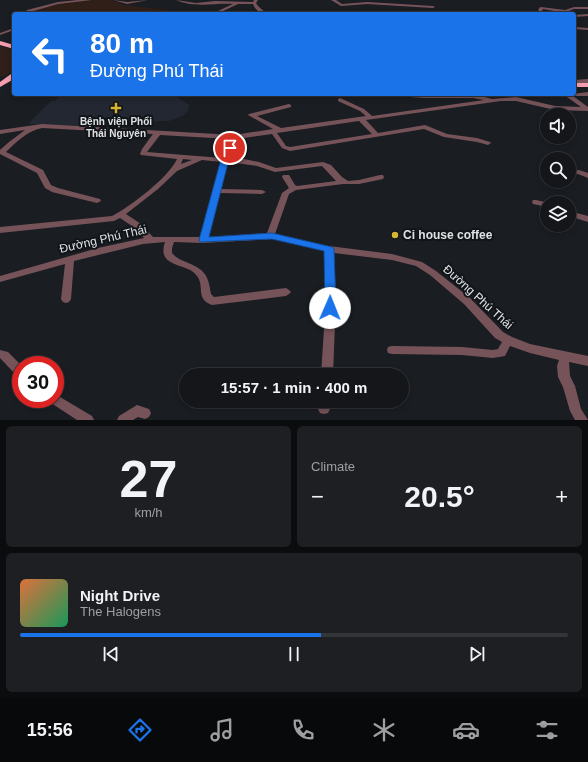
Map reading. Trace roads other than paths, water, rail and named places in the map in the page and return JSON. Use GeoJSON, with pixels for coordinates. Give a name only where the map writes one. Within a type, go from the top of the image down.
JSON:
{"type":"FeatureCollection","features":[{"type":"Feature","properties":{"kind":"highway"},"geometry":{"type":"LineString","coordinates":[[0,42],[12,44]]}},
{"type":"Feature","properties":{"kind":"highway"},"geometry":{"type":"LineString","coordinates":[[0,42],[12,46]]}},
{"type":"Feature","properties":{"kind":"highway"},"geometry":{"type":"LineString","coordinates":[[0,86],[12,77]]}},
{"type":"Feature","properties":{"kind":"highway"},"geometry":{"type":"LineString","coordinates":[[0,86],[12,83]]}},
{"type":"Feature","properties":{"kind":"highway"},"geometry":{"type":"LineString","coordinates":[[576,85],[588,85]]}},
{"type":"Feature","properties":{"kind":"highway"},"geometry":{"type":"LineString","coordinates":[[576,92],[588,90]]}},
{"type":"Feature","properties":{"kind":"street"},"geometry":{"type":"LineString","coordinates":[[27,12],[38,7],[90,0]]}},
{"type":"Feature","properties":{"kind":"street"},"geometry":{"type":"LineString","coordinates":[[115,0],[127,4],[146,0]]}},
{"type":"Feature","properties":{"kind":"street"},"geometry":{"type":"LineString","coordinates":[[178,0],[196,4],[214,1],[255,2],[258,9]]}},
{"type":"Feature","properties":{"kind":"street"},"geometry":{"type":"LineString","coordinates":[[333,0],[341,4],[367,3],[434,7]]}},
{"type":"Feature","properties":{"kind":"street"},"geometry":{"type":"LineString","coordinates":[[220,12],[237,2]]}},
{"type":"Feature","properties":{"kind":"street"},"geometry":{"type":"LineString","coordinates":[[540,12],[542,8],[541,6],[547,4]]}},
{"type":"Feature","properties":{"kind":"street"},"geometry":{"type":"LineString","coordinates":[[231,6],[247,8]]}},
{"type":"Feature","properties":{"kind":"street"},"geometry":{"type":"LineString","coordinates":[[252,8],[258,9],[262,12]]}},
{"type":"Feature","properties":{"kind":"street"},"geometry":{"type":"LineString","coordinates":[[542,8],[565,11],[574,8],[588,8]]}},
{"type":"Feature","properties":{"kind":"street"},"geometry":{"type":"LineString","coordinates":[[576,16],[588,14]]}},
{"type":"Feature","properties":{"kind":"street"},"geometry":{"type":"LineString","coordinates":[[576,28],[588,30]]}},
{"type":"Feature","properties":{"kind":"street"},"geometry":{"type":"LineString","coordinates":[[2,34],[12,29]]}},
{"type":"Feature","properties":{"kind":"street"},"geometry":{"type":"LineString","coordinates":[[576,82],[588,81]]}},
{"type":"Feature","properties":{"kind":"street"},"geometry":{"type":"LineString","coordinates":[[576,93],[588,94]]}},
{"type":"Feature","properties":{"kind":"street"},"geometry":{"type":"LineString","coordinates":[[424,96],[473,96],[491,101]]}},
{"type":"Feature","properties":{"kind":"street"},"geometry":{"type":"LineString","coordinates":[[572,96],[587,109]]}},
{"type":"Feature","properties":{"kind":"street"},"geometry":{"type":"LineString","coordinates":[[0,132],[34,126],[234,137],[361,118],[514,99],[555,108],[587,109]]}},
{"type":"Feature","properties":{"kind":"street"},"geometry":{"type":"LineString","coordinates":[[340,100],[362,110],[370,117]]}},
{"type":"Feature","properties":{"kind":"street"},"geometry":{"type":"LineString","coordinates":[[289,106],[251,115],[276,131],[284,147],[290,149],[425,127],[446,136],[488,143]]}},
{"type":"Feature","properties":{"kind":"street"},"geometry":{"type":"LineString","coordinates":[[361,118],[377,135]]}},
{"type":"Feature","properties":{"kind":"street"},"geometry":{"type":"LineString","coordinates":[[34,126],[8,145],[2,152],[40,172],[48,186],[55,190],[97,201]]}},
{"type":"Feature","properties":{"kind":"street"},"geometry":{"type":"LineString","coordinates":[[158,133],[144,150],[143,154],[225,159],[258,163],[276,170],[294,188]]}},
{"type":"Feature","properties":{"kind":"street"},"geometry":{"type":"LineString","coordinates":[[203,240],[225,159],[234,137]]}},
{"type":"Feature","properties":{"kind":"street"},"geometry":{"type":"LineString","coordinates":[[175,169],[181,157]]}},
{"type":"Feature","properties":{"kind":"street"},"geometry":{"type":"LineString","coordinates":[[0,230],[114,218],[121,215],[175,169],[203,158]]}},
{"type":"Feature","properties":{"kind":"street"},"geometry":{"type":"LineString","coordinates":[[276,170],[324,164],[331,169],[342,182]]}},
{"type":"Feature","properties":{"kind":"street"},"geometry":{"type":"LineString","coordinates":[[576,172],[588,176]]}},
{"type":"Feature","properties":{"kind":"street"},"geometry":{"type":"LineString","coordinates":[[270,236],[286,194],[294,188],[342,182],[351,183],[380,177]]}},
{"type":"Feature","properties":{"kind":"street"},"geometry":{"type":"LineString","coordinates":[[217,191],[262,192]]}},
{"type":"Feature","properties":{"kind":"street"},"geometry":{"type":"LineString","coordinates":[[536,202],[540,203]]}},
{"type":"Feature","properties":{"kind":"street"},"geometry":{"type":"LineString","coordinates":[[121,215],[138,226],[152,240]]}},
{"type":"Feature","properties":{"kind":"street"},"geometry":{"type":"LineString","coordinates":[[576,215],[588,218]]}},
{"type":"Feature","properties":{"kind":"street","name":"Đường Phú Thái"},"geometry":{"type":"LineString","coordinates":[[0,279],[70,258],[152,240],[203,240],[270,236],[329,249],[392,257],[419,264],[446,282],[467,301],[499,335],[514,343],[588,361]]}},
{"type":"Feature","properties":{"kind":"street"},"geometry":{"type":"LineString","coordinates":[[170,240],[167,246],[168,253],[172,259],[200,273],[203,279],[206,296],[212,301],[286,292]]}},
{"type":"Feature","properties":{"kind":"street"},"geometry":{"type":"LineString","coordinates":[[328,368],[331,298],[329,249]]}},
{"type":"Feature","properties":{"kind":"street"},"geometry":{"type":"LineString","coordinates":[[66,298],[70,258]]}},
{"type":"Feature","properties":{"kind":"street"},"geometry":{"type":"LineString","coordinates":[[392,350],[462,351],[493,354],[502,353],[508,340]]}},
{"type":"Feature","properties":{"kind":"street"},"geometry":{"type":"LineString","coordinates":[[0,354],[4,355],[12,363]]}},
{"type":"Feature","properties":{"kind":"street"},"geometry":{"type":"LineString","coordinates":[[565,356],[563,366],[564,377],[570,386],[576,412],[582,420]]}},
{"type":"Feature","properties":{"kind":"street"},"geometry":{"type":"LineString","coordinates":[[64,405],[88,420]]}},
{"type":"Feature","properties":{"kind":"street"},"geometry":{"type":"LineString","coordinates":[[124,420],[137,410],[145,413]]}},
{"type":"Feature","properties":{"kind":"place","name":"Bệnh viện Phổi Thái Nguyên"},"geometry":{"type":"Point","coordinates":[116,108]}},
{"type":"Feature","properties":{"kind":"place","name":"Ci house coffee"},"geometry":{"type":"Point","coordinates":[395,235]}}]}
